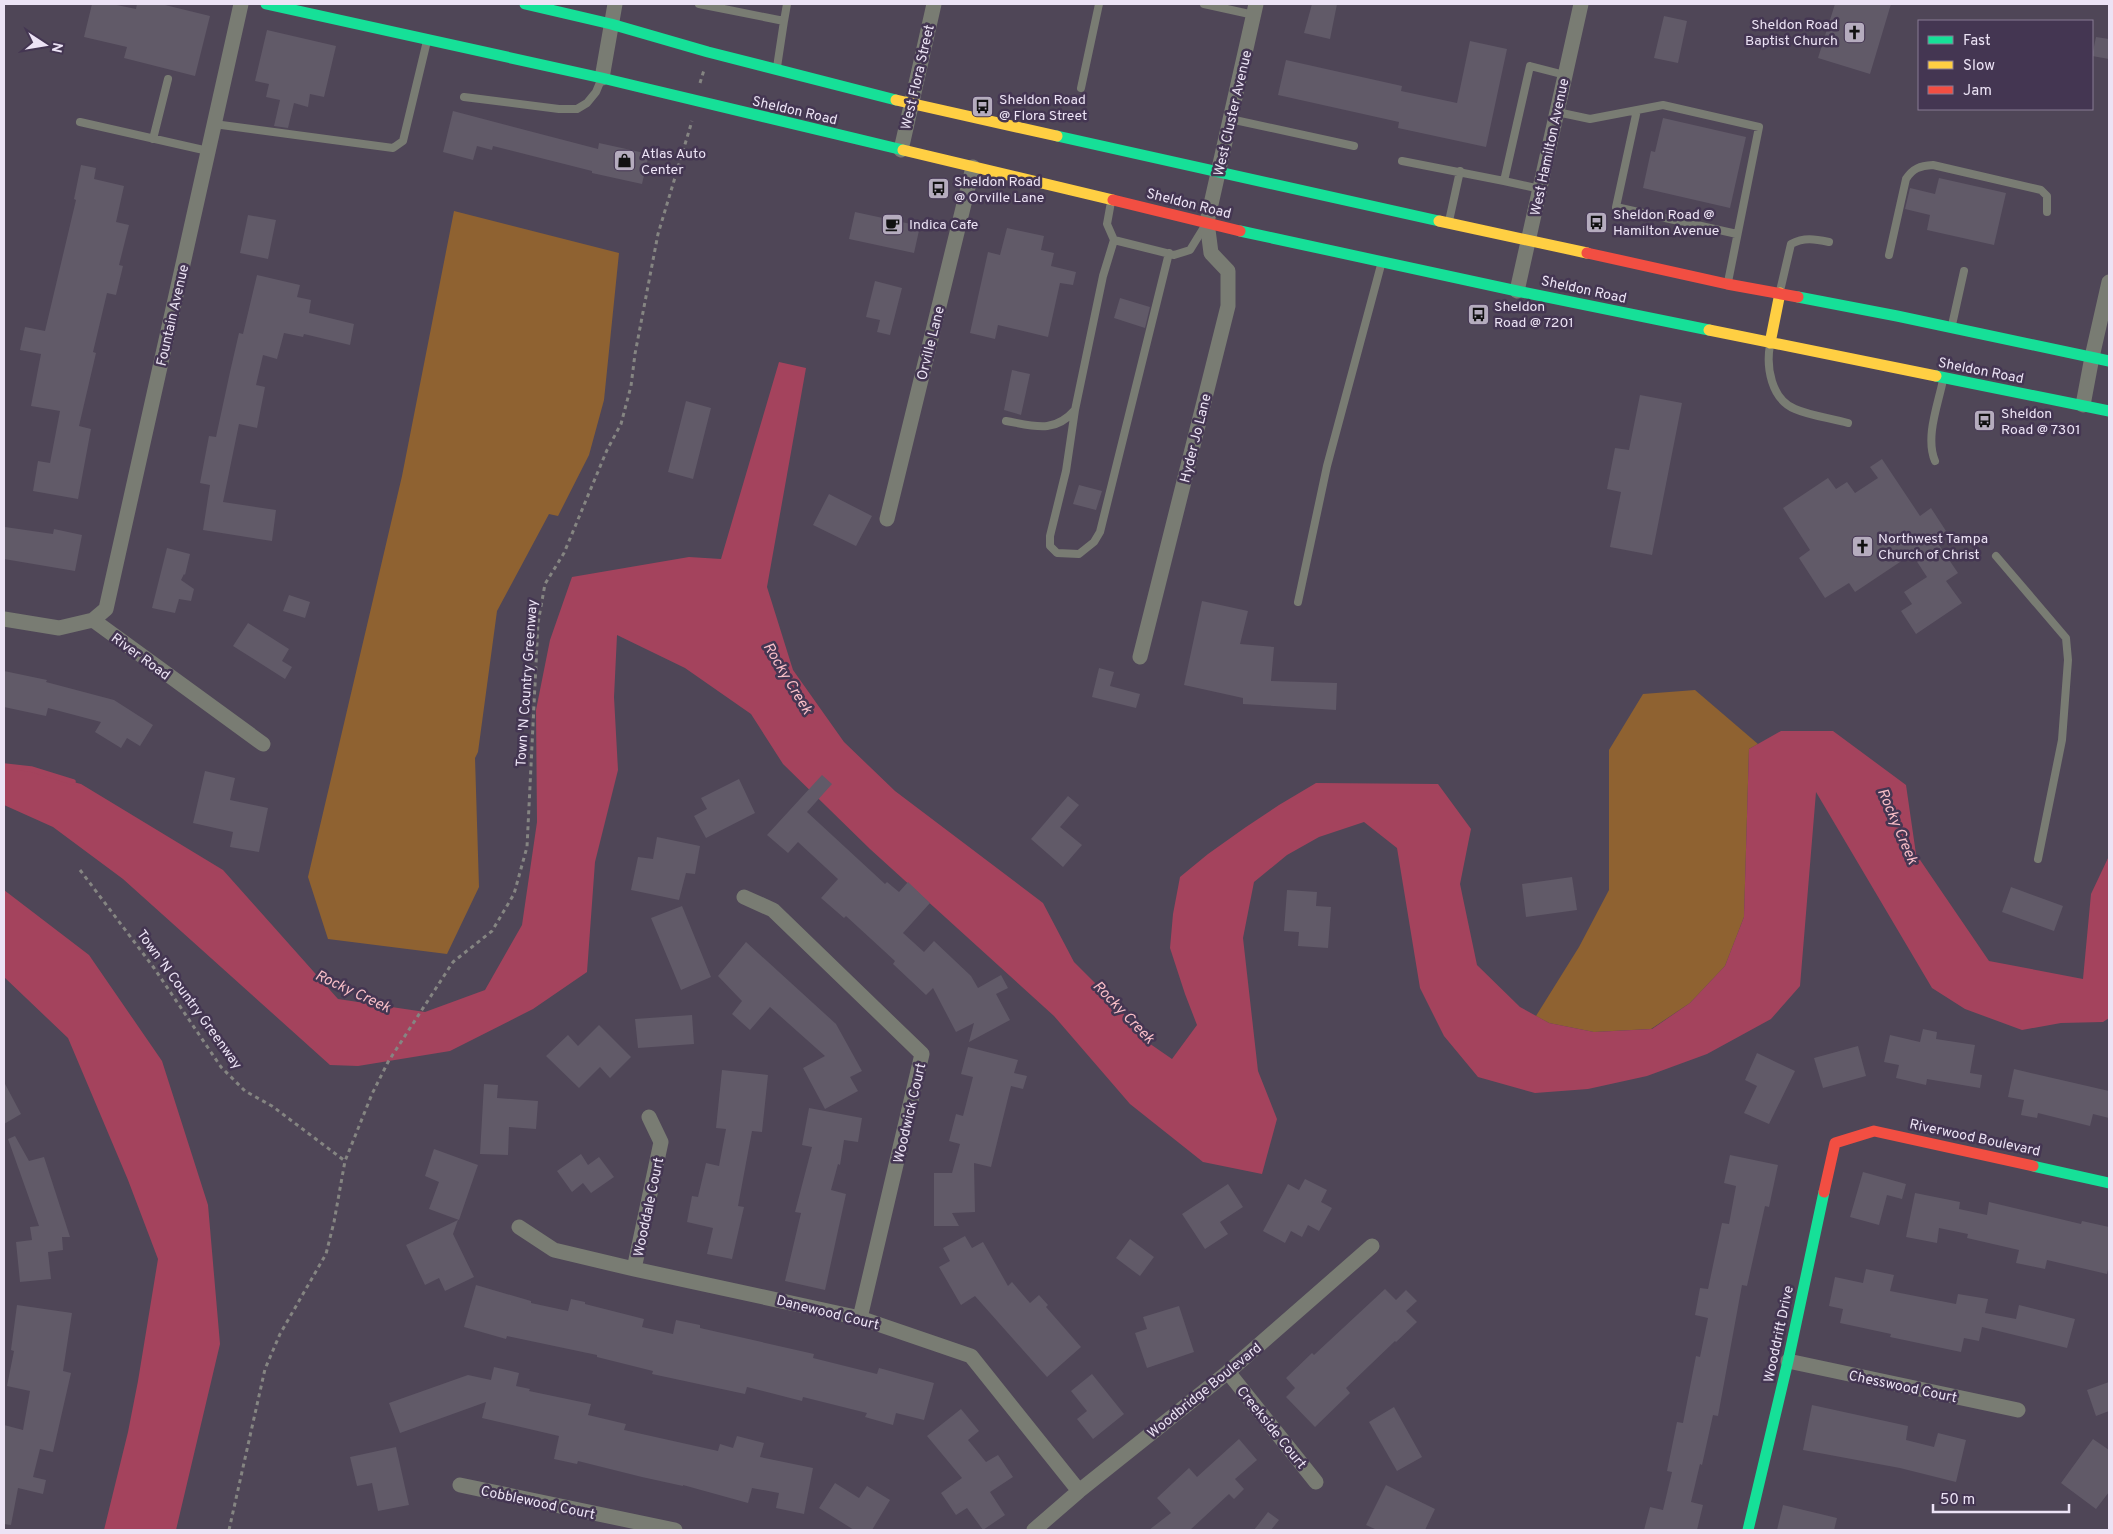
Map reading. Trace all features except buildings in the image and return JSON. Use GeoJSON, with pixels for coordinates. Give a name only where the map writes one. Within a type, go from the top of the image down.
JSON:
{"type":"FeatureCollection","features":[{"type":"Feature","properties":{"kind":"main road","name":"Sheldon Road"},"geometry":{"type":"LineString","coordinates":[[266,4],[602,78],[1276,240],[1770,343],[2109,411]]}},
{"type":"Feature","properties":{"kind":"main road"},"geometry":{"type":"LineString","coordinates":[[525,4],[611,24],[708,52],[911,104],[1728,284],[1952,327],[2109,361]]}},
{"type":"Feature","properties":{"kind":"main road"},"geometry":{"type":"LineString","coordinates":[[1770,343],[1780,293]]}},
{"type":"Feature","properties":{"kind":"main road","name":"Riverwood Boulevard"},"geometry":{"type":"LineString","coordinates":[[1835,1143],[1874,1131],[2109,1183]]}},
{"type":"Feature","properties":{"kind":"main road","name":"Wooddrift Drive"},"geometry":{"type":"LineString","coordinates":[[1748,1530],[1788,1361],[1835,1143]]}},
{"type":"Feature","properties":{"kind":"street","name":"Fountain Avenue"},"geometry":{"type":"LineString","coordinates":[[93,620],[106,609],[241,4]]}},
{"type":"Feature","properties":{"kind":"street"},"geometry":{"type":"LineString","coordinates":[[602,78],[615,4]]}},
{"type":"Feature","properties":{"kind":"street","name":"West Flora Street"},"geometry":{"type":"LineString","coordinates":[[900,150],[934,4]]}},
{"type":"Feature","properties":{"kind":"street","name":"West Hamilton Avenue"},"geometry":{"type":"LineString","coordinates":[[1517,291],[1581,4]]}},
{"type":"Feature","properties":{"kind":"street","name":"West Cluster Avenue"},"geometry":{"type":"LineString","coordinates":[[1207,222],[1255,9]]}},
{"type":"Feature","properties":{"kind":"street","name":"Orville Lane"},"geometry":{"type":"LineString","coordinates":[[887,519],[973,167]]}},
{"type":"Feature","properties":{"kind":"street","name":"Hyder Jo Lane"},"geometry":{"type":"LineString","coordinates":[[1140,657],[1228,306],[1228,271],[1211,253],[1207,222]]}},
{"type":"Feature","properties":{"kind":"street"},"geometry":{"type":"LineString","coordinates":[[2083,405],[2109,282]]}},
{"type":"Feature","properties":{"kind":"street"},"geometry":{"type":"LineString","coordinates":[[4,619],[59,628],[93,620]]}},
{"type":"Feature","properties":{"kind":"street","name":"River Road"},"geometry":{"type":"LineString","coordinates":[[93,620],[262,744]]}},
{"type":"Feature","properties":{"kind":"street","name":"Woodwick Court"},"geometry":{"type":"LineString","coordinates":[[744,897],[773,910],[922,1054],[860,1318]]}},
{"type":"Feature","properties":{"kind":"street","name":"Wooddale Court"},"geometry":{"type":"LineString","coordinates":[[634,1270],[661,1142],[649,1117]]}},
{"type":"Feature","properties":{"kind":"street","name":"Danewood Court"},"geometry":{"type":"LineString","coordinates":[[519,1227],[554,1250],[634,1270],[860,1318],[971,1356],[1079,1491]]}},
{"type":"Feature","properties":{"kind":"street","name":"Woodbridge Boulevard"},"geometry":{"type":"LineString","coordinates":[[1034,1530],[1079,1491],[1228,1372],[1372,1246]]}},
{"type":"Feature","properties":{"kind":"street","name":"Chesswood Court"},"geometry":{"type":"LineString","coordinates":[[1788,1361],[2018,1410]]}},
{"type":"Feature","properties":{"kind":"street","name":"Creekside Court"},"geometry":{"type":"LineString","coordinates":[[1228,1372],[1316,1482]]}},
{"type":"Feature","properties":{"kind":"street","name":"Cobblewood Court"},"geometry":{"type":"LineString","coordinates":[[460,1486],[675,1530]]}},
{"type":"Feature","properties":{"kind":"lane"},"geometry":{"type":"LineString","coordinates":[[699,4],[784,21]]}},
{"type":"Feature","properties":{"kind":"lane"},"geometry":{"type":"LineString","coordinates":[[777,70],[787,4]]}},
{"type":"Feature","properties":{"kind":"lane"},"geometry":{"type":"LineString","coordinates":[[1081,88],[1099,4]]}},
{"type":"Feature","properties":{"kind":"lane"},"geometry":{"type":"LineString","coordinates":[[1204,4],[1255,9]]}},
{"type":"Feature","properties":{"kind":"lane"},"geometry":{"type":"LineString","coordinates":[[214,124],[393,148],[403,141],[428,40]]}},
{"type":"Feature","properties":{"kind":"lane"},"geometry":{"type":"LineString","coordinates":[[1504,181],[1530,66],[1565,75]]}},
{"type":"Feature","properties":{"kind":"lane"},"geometry":{"type":"LineString","coordinates":[[464,97],[559,109],[577,109],[587,103],[596,92],[602,78]]}},
{"type":"Feature","properties":{"kind":"lane"},"geometry":{"type":"LineString","coordinates":[[153,139],[168,79]]}},
{"type":"Feature","properties":{"kind":"lane"},"geometry":{"type":"LineString","coordinates":[[1557,112],[1590,119],[1663,105],[1759,127],[1728,284]]}},
{"type":"Feature","properties":{"kind":"lane"},"geometry":{"type":"LineString","coordinates":[[1637,110],[1616,207],[1737,234]]}},
{"type":"Feature","properties":{"kind":"lane"},"geometry":{"type":"LineString","coordinates":[[1230,119],[1354,146]]}},
{"type":"Feature","properties":{"kind":"lane"},"geometry":{"type":"LineString","coordinates":[[80,122],[208,151]]}},
{"type":"Feature","properties":{"kind":"lane"},"geometry":{"type":"LineString","coordinates":[[1402,161],[1540,189]]}},
{"type":"Feature","properties":{"kind":"lane"},"geometry":{"type":"LineString","coordinates":[[1889,254],[1906,179],[1912,170],[1922,166],[1933,165],[2041,190],[2047,196],[2047,212]]}},
{"type":"Feature","properties":{"kind":"lane"},"geometry":{"type":"LineString","coordinates":[[1449,223],[1460,172]]}},
{"type":"Feature","properties":{"kind":"lane"},"geometry":{"type":"LineString","coordinates":[[1111,199],[1107,224],[1114,240],[1103,276],[1074,410],[1066,472],[1050,536],[1050,546],[1057,553],[1079,554],[1094,542],[1100,532],[1169,253]]}},
{"type":"Feature","properties":{"kind":"lane"},"geometry":{"type":"LineString","coordinates":[[1114,240],[1174,255],[1190,250],[1207,222]]}},
{"type":"Feature","properties":{"kind":"lane"},"geometry":{"type":"LineString","coordinates":[[1780,293],[1791,244],[1801,239],[1829,242]]}},
{"type":"Feature","properties":{"kind":"lane"},"geometry":{"type":"LineString","coordinates":[[1298,602],[1327,466],[1382,261]]}},
{"type":"Feature","properties":{"kind":"lane"},"geometry":{"type":"LineString","coordinates":[[1952,327],[1964,271]]}},
{"type":"Feature","properties":{"kind":"lane"},"geometry":{"type":"LineString","coordinates":[[1770,343],[1768,360],[1770,376],[1779,397],[1794,409],[1848,422]]}},
{"type":"Feature","properties":{"kind":"lane"},"geometry":{"type":"LineString","coordinates":[[1935,461],[1932,454],[1931,440],[1944,378]]}},
{"type":"Feature","properties":{"kind":"lane"},"geometry":{"type":"LineString","coordinates":[[1006,421],[1044,427],[1065,421],[1074,410]]}},
{"type":"Feature","properties":{"kind":"lane"},"geometry":{"type":"LineString","coordinates":[[1996,556],[2066,638],[2068,660],[2062,740],[2038,859]]}},
{"type":"Feature","properties":{"kind":"path","name":"Town 'N Country Greenway"},"geometry":{"type":"LineString","coordinates":[[229,1530],[265,1369],[280,1334],[326,1254],[345,1161],[372,1094],[388,1062],[453,962],[492,931],[514,894],[527,847],[538,622],[545,584],[564,553],[607,450],[621,424],[631,386],[634,354],[658,234],[696,102],[708,52]]}},
{"type":"Feature","properties":{"kind":"path","name":"Town 'N Country Greenway"},"geometry":{"type":"LineString","coordinates":[[80,870],[154,968],[221,1066],[245,1091],[272,1106],[345,1161]]}},
{"type":"Feature","properties":{"kind":"shaded area"},"geometry":{"type":"Polygon","coordinates":[[[454,211],[619,253],[604,400],[589,455],[558,516],[549,514],[497,611],[478,752],[475,758],[479,887],[447,954],[328,939],[308,877],[402,476],[454,211]]]}},
{"type":"Feature","properties":{"kind":"shaded area"},"geometry":{"type":"Polygon","coordinates":[[[1695,690],[1758,744],[1749,749],[1744,917],[1725,966],[1690,1003],[1651,1029],[1594,1032],[1549,1023],[1536,1016],[1579,947],[1609,890],[1609,750],[1643,694],[1695,690]]]}},
{"type":"Feature","properties":{"kind":"water"},"geometry":{"type":"Polygon","coordinates":[[[779,362],[806,368],[767,587],[793,670],[844,742],[895,791],[1043,903],[1074,962],[1117,1005],[1143,1039],[1172,1059],[1197,1025],[1170,948],[1173,914],[1180,877],[1246,827],[1316,783],[1438,784],[1471,829],[1460,884],[1477,965],[1520,1007],[1549,1023],[1594,1032],[1652,1029],[1690,1003],[1725,966],[1744,917],[1749,749],[1781,731],[1833,731],[1906,785],[1916,854],[1989,961],[2083,979],[2091,894],[2109,856],[2109,1018],[2103,1022],[2061,1023],[2022,1030],[1965,1009],[1932,988],[1816,792],[1800,986],[1771,1019],[1707,1054],[1647,1076],[1588,1089],[1535,1093],[1478,1077],[1444,1036],[1420,988],[1397,848],[1364,822],[1319,837],[1287,855],[1254,882],[1243,938],[1258,1071],[1277,1119],[1262,1174],[1203,1162],[1130,1104],[1054,1016],[870,849],[783,764],[751,714],[685,668],[617,635],[614,697],[618,770],[595,862],[587,972],[533,1009],[450,1051],[358,1066],[330,1065],[123,879],[53,827],[4,805],[4,764],[81,784],[223,870],[338,999],[425,1012],[485,990],[522,925],[537,822],[536,710],[550,640],[572,577],[689,557],[721,559],[779,362]]]}},
{"type":"Feature","properties":{"kind":"water"},"geometry":{"type":"Polygon","coordinates":[[[4,890],[89,955],[162,1061],[208,1205],[220,1344],[176,1530],[104,1530],[128,1432],[158,1259],[128,1180],[68,1038],[4,977],[4,890]]]}},
{"type":"Feature","properties":{"kind":"waterway","name":"Rocky Creek"},"geometry":{"type":"LineString","coordinates":[[4,766],[31,769],[73,782]]}},
{"type":"Feature","properties":{"kind":"traffic: fast"},"geometry":{"type":"LineString","coordinates":[[266,4],[602,78],[903,150]]}},
{"type":"Feature","properties":{"kind":"traffic: fast"},"geometry":{"type":"LineString","coordinates":[[525,4],[611,24],[708,52],[896,100]]}},
{"type":"Feature","properties":{"kind":"traffic: fast"},"geometry":{"type":"LineString","coordinates":[[1057,136],[1439,221]]}},
{"type":"Feature","properties":{"kind":"traffic: fast"},"geometry":{"type":"LineString","coordinates":[[1240,231],[1709,330]]}},
{"type":"Feature","properties":{"kind":"traffic: fast"},"geometry":{"type":"LineString","coordinates":[[1798,297],[2109,361]]}},
{"type":"Feature","properties":{"kind":"traffic: fast"},"geometry":{"type":"LineString","coordinates":[[1936,376],[2109,411]]}},
{"type":"Feature","properties":{"kind":"traffic: fast"},"geometry":{"type":"LineString","coordinates":[[2033,1166],[2109,1183]]}},
{"type":"Feature","properties":{"kind":"traffic: fast"},"geometry":{"type":"LineString","coordinates":[[1748,1530],[1788,1361],[1824,1192]]}},
{"type":"Feature","properties":{"kind":"traffic: slow"},"geometry":{"type":"LineString","coordinates":[[896,100],[1057,136]]}},
{"type":"Feature","properties":{"kind":"traffic: slow"},"geometry":{"type":"LineString","coordinates":[[903,150],[1113,200]]}},
{"type":"Feature","properties":{"kind":"traffic: slow"},"geometry":{"type":"LineString","coordinates":[[1439,221],[1587,253]]}},
{"type":"Feature","properties":{"kind":"traffic: slow"},"geometry":{"type":"LineString","coordinates":[[1770,343],[1780,293]]}},
{"type":"Feature","properties":{"kind":"traffic: slow"},"geometry":{"type":"LineString","coordinates":[[1709,330],[1936,376]]}},
{"type":"Feature","properties":{"kind":"traffic: jam"},"geometry":{"type":"LineString","coordinates":[[1113,200],[1240,231]]}},
{"type":"Feature","properties":{"kind":"traffic: jam"},"geometry":{"type":"LineString","coordinates":[[1587,253],[1727,284],[1798,297]]}},
{"type":"Feature","properties":{"kind":"traffic: jam"},"geometry":{"type":"LineString","coordinates":[[1824,1192],[1835,1143],[1874,1131],[2033,1166]]}},
{"type":"Feature","properties":{"kind":"place","name":"Sheldon Road Baptist Church"},"geometry":{"type":"Point","coordinates":[1854,32]}},
{"type":"Feature","properties":{"kind":"place","name":"Sheldon Road @ Flora Street"},"geometry":{"type":"Point","coordinates":[983,107]}},
{"type":"Feature","properties":{"kind":"place","name":"Atlas Auto Center"},"geometry":{"type":"Point","coordinates":[625,161]}},
{"type":"Feature","properties":{"kind":"place","name":"Sheldon Road @ Orville Lane"},"geometry":{"type":"Point","coordinates":[938,189]}},
{"type":"Feature","properties":{"kind":"place","name":"Sheldon Road @ Hamilton Avenue"},"geometry":{"type":"Point","coordinates":[1597,222]}},
{"type":"Feature","properties":{"kind":"place","name":"Indica Cafe"},"geometry":{"type":"Point","coordinates":[893,224]}},
{"type":"Feature","properties":{"kind":"place","name":"Sheldon Road @ 7201"},"geometry":{"type":"Point","coordinates":[1478,314]}},
{"type":"Feature","properties":{"kind":"place","name":"Sheldon Road @ 7301"},"geometry":{"type":"Point","coordinates":[1985,421]}},
{"type":"Feature","properties":{"kind":"place","name":"Northwest Tampa Church of Christ"},"geometry":{"type":"Point","coordinates":[1862,546]}}]}
